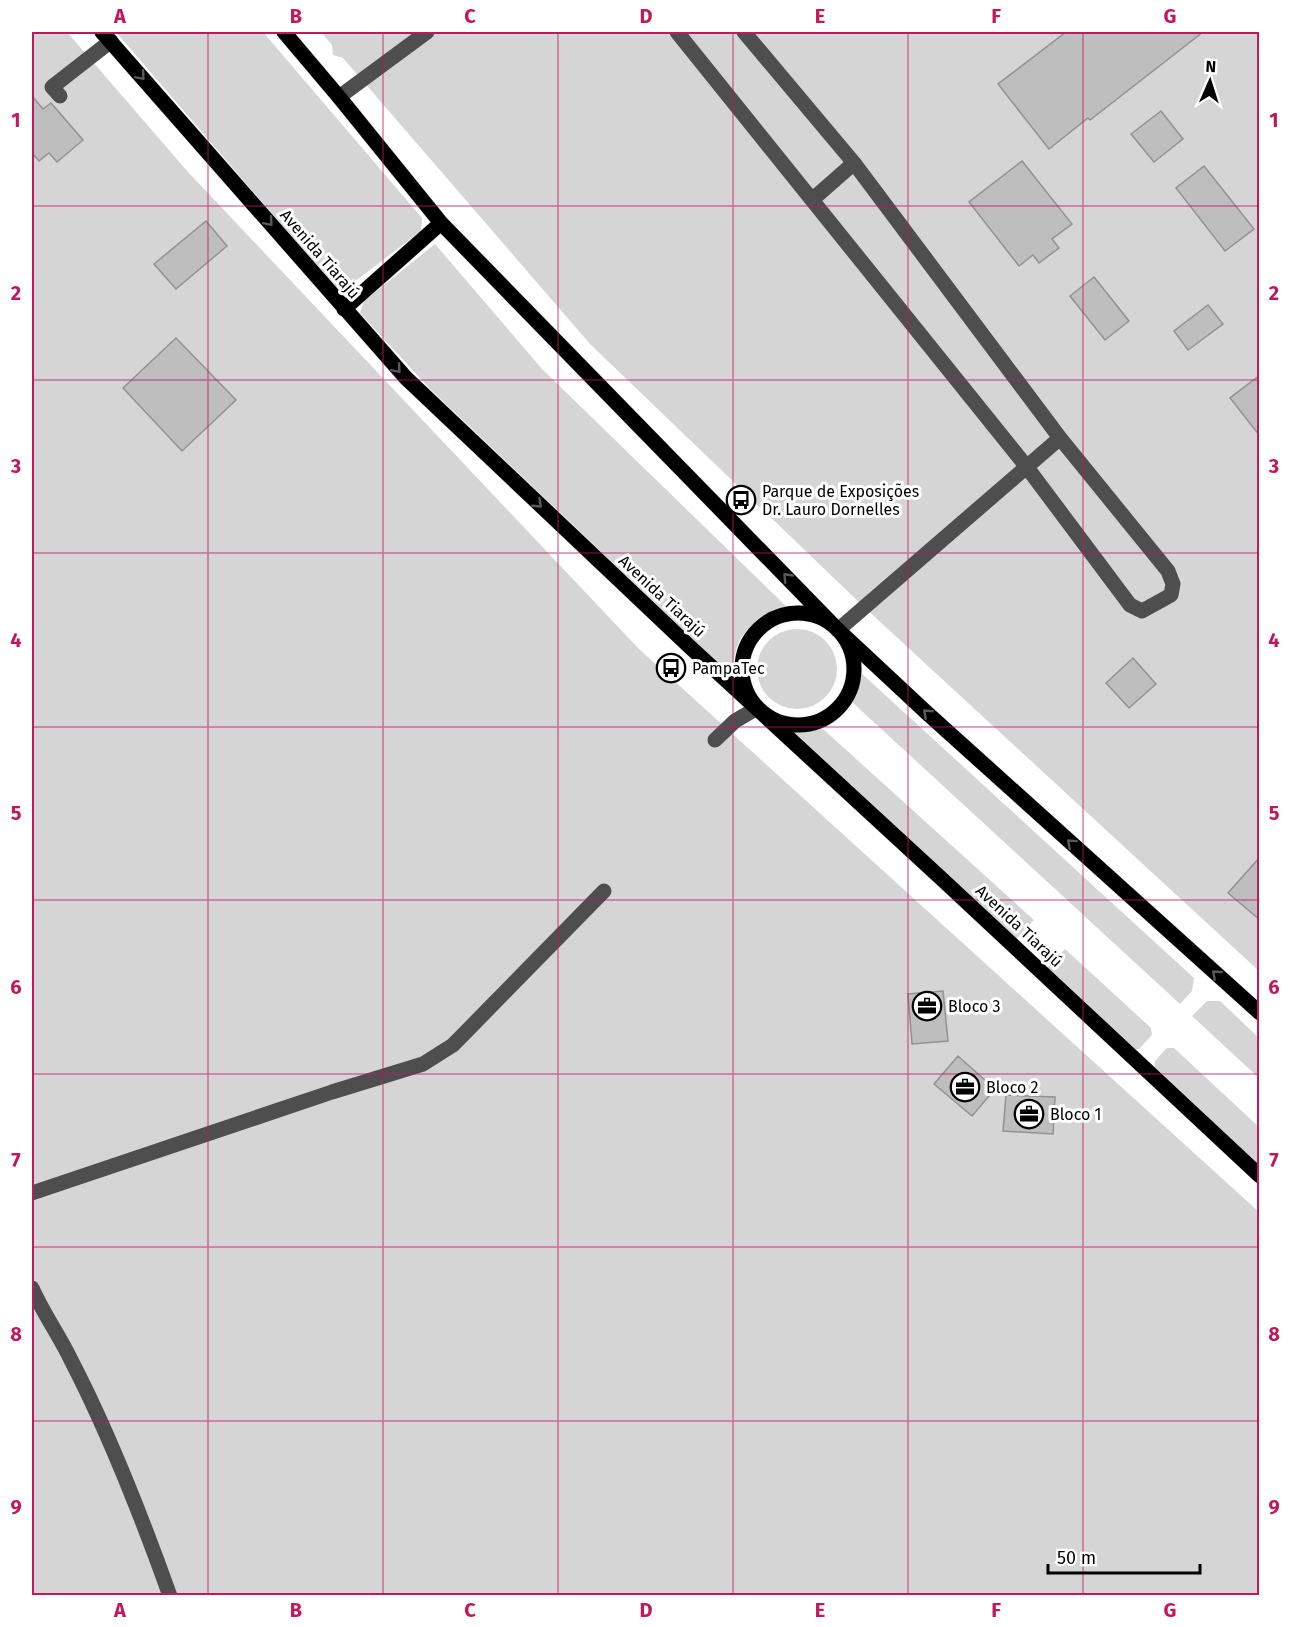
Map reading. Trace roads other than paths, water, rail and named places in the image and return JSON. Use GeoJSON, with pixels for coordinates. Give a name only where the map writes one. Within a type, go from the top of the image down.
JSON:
{"type":"FeatureCollection","features":[{"type":"Feature","properties":{"kind":"main road"},"geometry":{"type":"LineString","coordinates":[[284,32],[441,224],[838,630],[1260,1013]]}},
{"type":"Feature","properties":{"kind":"main road","name":"Avenida Tiarajú"},"geometry":{"type":"LineString","coordinates":[[106,36],[406,378],[1260,1176]]}},
{"type":"Feature","properties":{"kind":"main road"},"geometry":{"type":"LineString","coordinates":[[344,309],[441,224]]}},
{"type":"Feature","properties":{"kind":"main road"},"geometry":{"type":"LineString","coordinates":[[789,614],[807,614],[824,620],[838,630],[849,645],[854,663],[850,690],[835,712],[816,723],[795,726],[774,721],[757,708],[747,694],[741,677],[742,660],[747,643],[758,629],[772,619],[789,614]]}},
{"type":"Feature","properties":{"kind":"street"},"geometry":{"type":"LineString","coordinates":[[339,97],[427,32]]}},
{"type":"Feature","properties":{"kind":"street"},"geometry":{"type":"LineString","coordinates":[[677,32],[1026,466],[1130,605],[1142,611],[1171,595],[1173,584],[1168,571],[1060,438],[854,163],[744,32]]}},
{"type":"Feature","properties":{"kind":"street"},"geometry":{"type":"LineString","coordinates":[[60,96],[52,87],[106,36]]}},
{"type":"Feature","properties":{"kind":"street"},"geometry":{"type":"LineString","coordinates":[[813,199],[854,163]]}},
{"type":"Feature","properties":{"kind":"street"},"geometry":{"type":"LineString","coordinates":[[838,630],[1060,438]]}},
{"type":"Feature","properties":{"kind":"street"},"geometry":{"type":"LineString","coordinates":[[715,740],[735,721],[757,708]]}},
{"type":"Feature","properties":{"kind":"street"},"geometry":{"type":"LineString","coordinates":[[32,1193],[332,1092],[423,1064],[453,1045],[604,891]]}},
{"type":"Feature","properties":{"kind":"street"},"geometry":{"type":"LineString","coordinates":[[33,1298],[71,1359],[118,1461],[170,1596]]}},
{"type":"Feature","properties":{"kind":"place","name":"Parque de Exposições Dr. Lauro Dornelles"},"geometry":{"type":"Point","coordinates":[741,500]}},
{"type":"Feature","properties":{"kind":"place","name":"PampaTec"},"geometry":{"type":"Point","coordinates":[671,668]}},
{"type":"Feature","properties":{"kind":"place","name":"Bloco 3"},"geometry":{"type":"Point","coordinates":[927,1006]}},
{"type":"Feature","properties":{"kind":"place","name":"Bloco 2"},"geometry":{"type":"Point","coordinates":[965,1087]}},
{"type":"Feature","properties":{"kind":"place","name":"Bloco 1"},"geometry":{"type":"Point","coordinates":[1029,1114]}}]}
